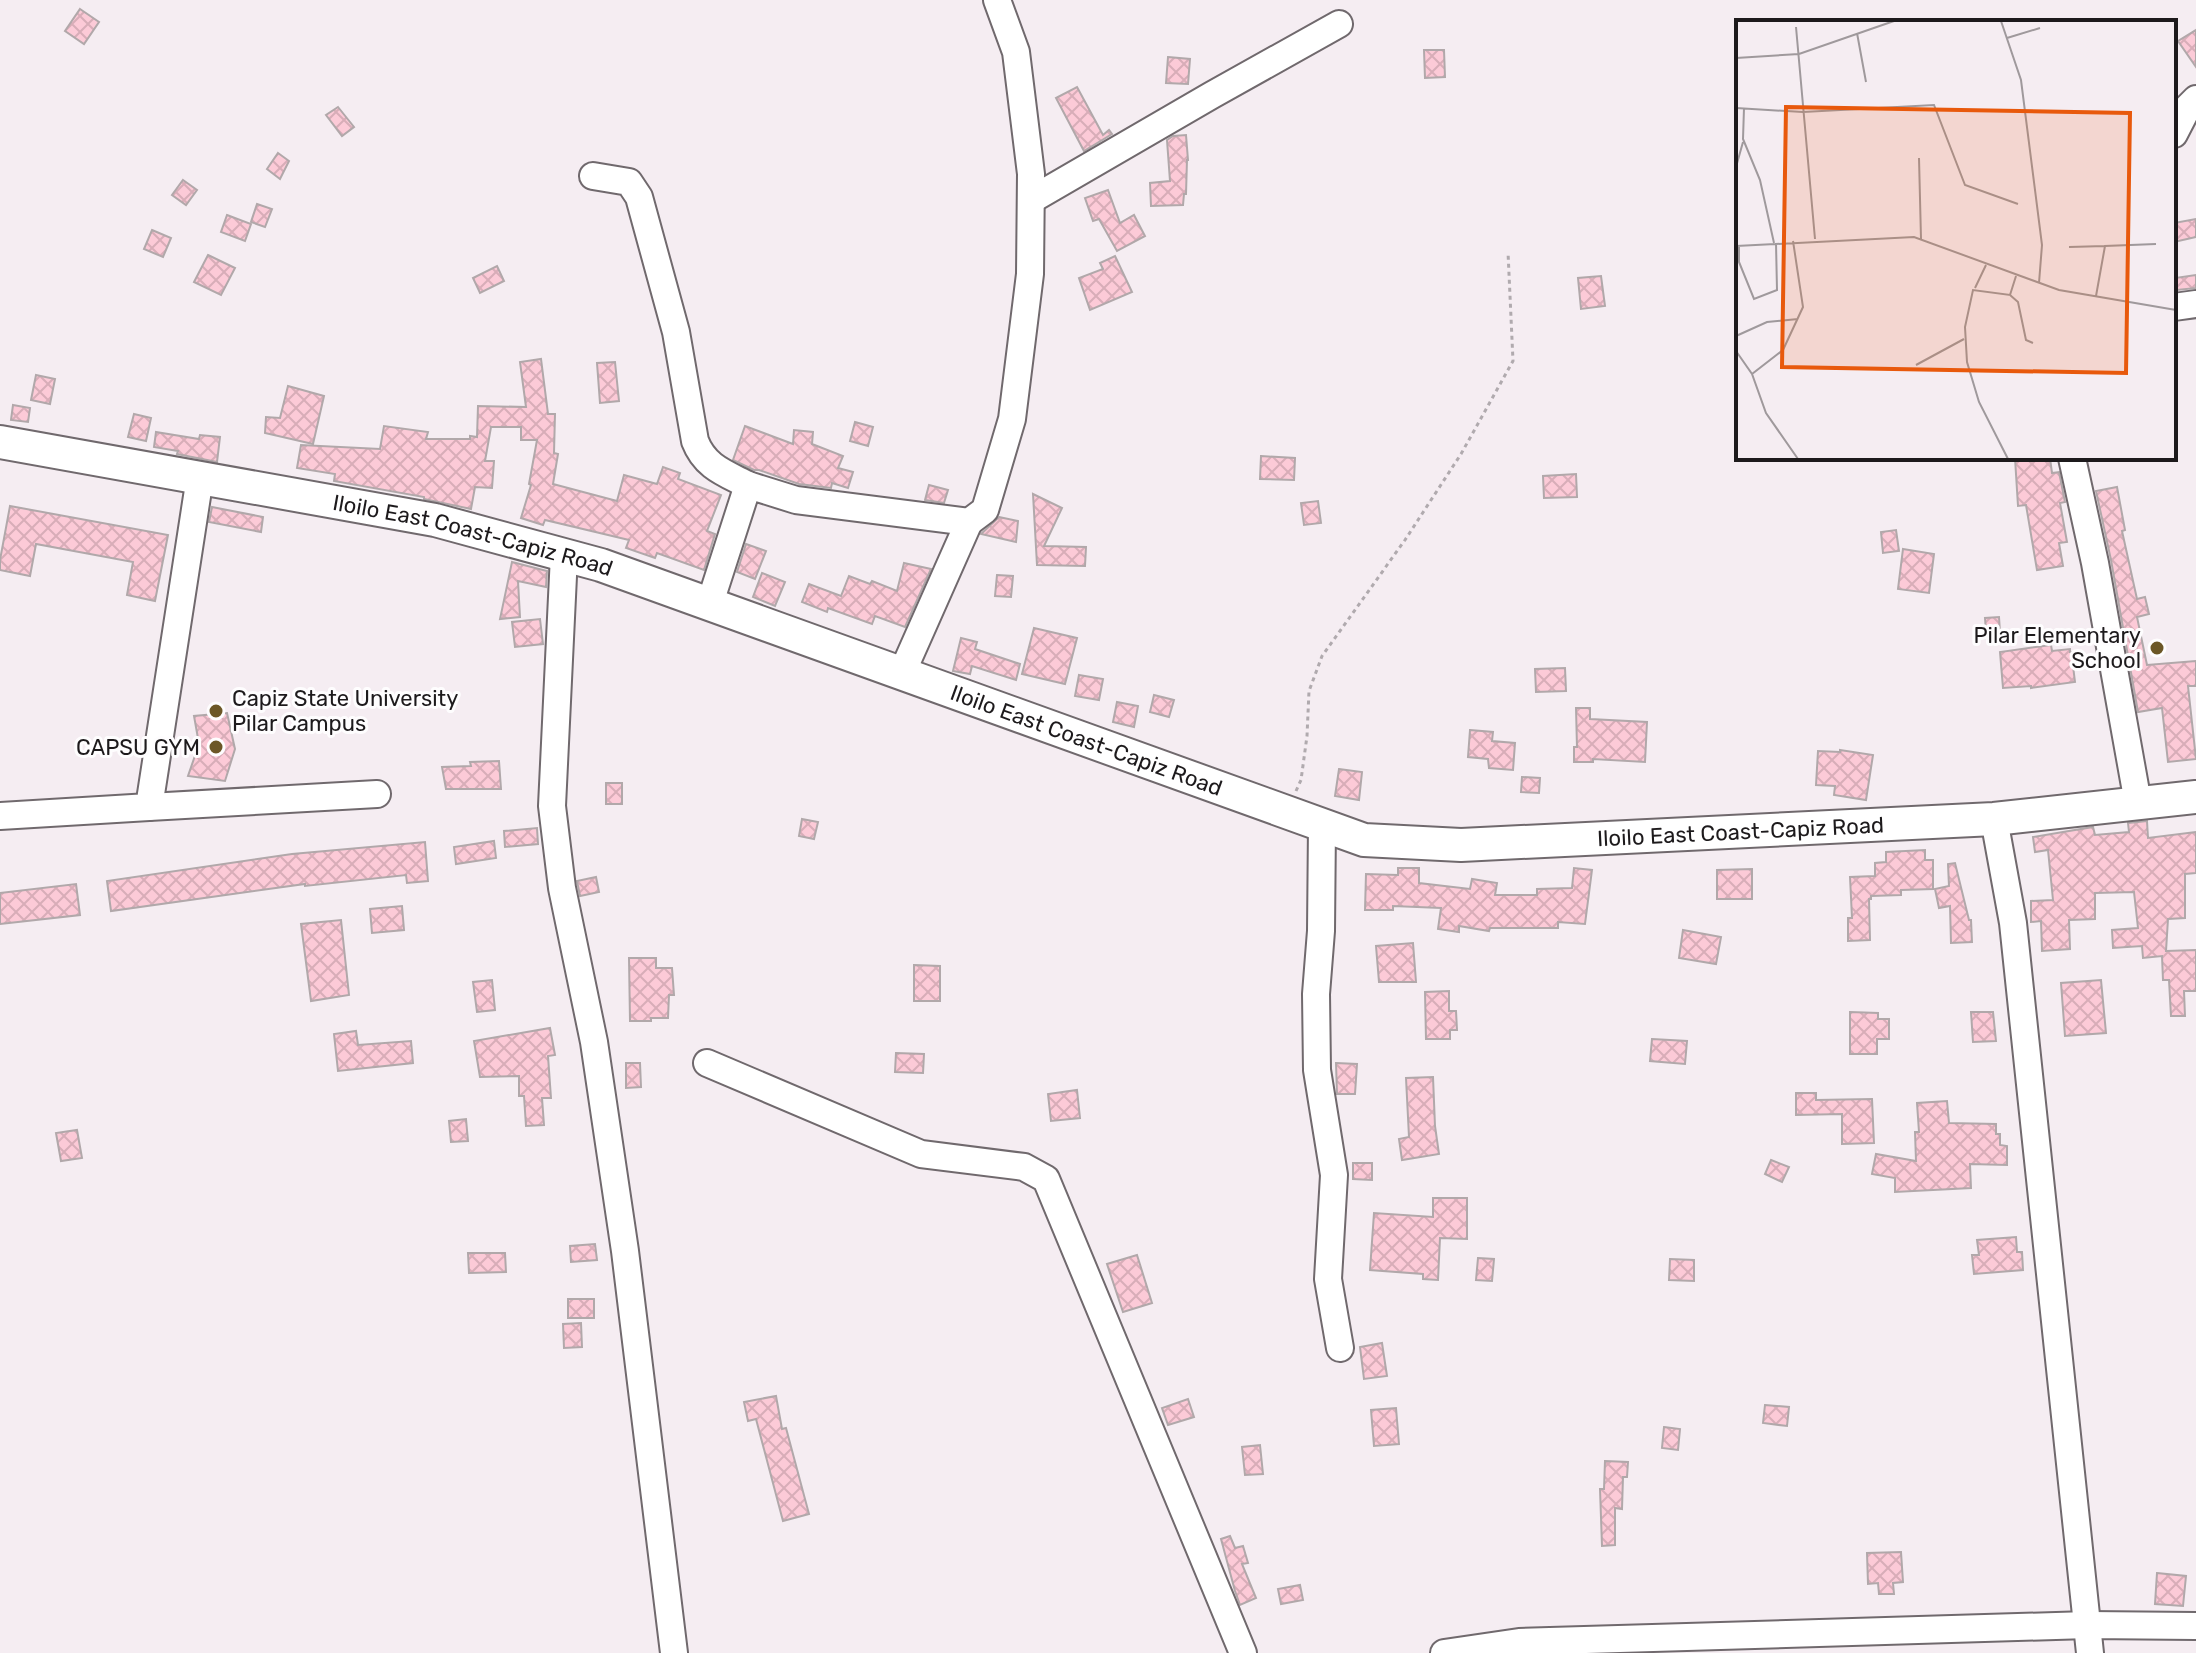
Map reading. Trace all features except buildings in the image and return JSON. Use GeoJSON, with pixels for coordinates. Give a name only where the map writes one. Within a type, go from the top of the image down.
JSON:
{"type":"FeatureCollection","features":[{"type":"Feature","properties":{"kind":"main road","name":"Iloilo East Coast-Capiz Road"},"geometry":{"type":"LineString","coordinates":[[0,442],[435,520],[601,565],[1364,840],[1461,845],[1994,819],[2196,797]]}},
{"type":"Feature","properties":{"kind":"street"},"geometry":{"type":"LineString","coordinates":[[902,673],[969,522],[985,510],[1012,419],[1030,274],[1031,174],[1016,52],[997,0]]}},
{"type":"Feature","properties":{"kind":"street"},"geometry":{"type":"LineString","coordinates":[[1031,200],[1339,24]]}},
{"type":"Feature","properties":{"kind":"street"},"geometry":{"type":"LineString","coordinates":[[2176,130],[2188,107],[2196,99]]}},
{"type":"Feature","properties":{"kind":"street"},"geometry":{"type":"LineString","coordinates":[[593,176],[629,182],[639,197],[676,332],[695,441],[699,453],[710,465],[748,485],[796,500],[969,522]]}},
{"type":"Feature","properties":{"kind":"street"},"geometry":{"type":"LineString","coordinates":[[2176,307],[2196,304]]}},
{"type":"Feature","properties":{"kind":"street"},"geometry":{"type":"LineString","coordinates":[[2072,460],[2095,563],[2138,803]]}},
{"type":"Feature","properties":{"kind":"street"},"geometry":{"type":"LineString","coordinates":[[149,807],[200,477]]}},
{"type":"Feature","properties":{"kind":"street"},"geometry":{"type":"LineString","coordinates":[[710,603],[748,485]]}},
{"type":"Feature","properties":{"kind":"street"},"geometry":{"type":"LineString","coordinates":[[564,555],[552,806],[562,888],[594,1042],[614,1176],[674,1653]]}},
{"type":"Feature","properties":{"kind":"street"},"geometry":{"type":"LineString","coordinates":[[0,816],[377,794]]}},
{"type":"Feature","properties":{"kind":"street"},"geometry":{"type":"LineString","coordinates":[[1994,819],[2013,923],[2090,1653]]}},
{"type":"Feature","properties":{"kind":"street"},"geometry":{"type":"LineString","coordinates":[[1322,825],[1321,931],[1316,994],[1317,1070],[1334,1175],[1328,1279],[1340,1348]]}},
{"type":"Feature","properties":{"kind":"street"},"geometry":{"type":"LineString","coordinates":[[707,1063],[921,1154],[1024,1167],[1046,1179],[1243,1653]]}},
{"type":"Feature","properties":{"kind":"street"},"geometry":{"type":"LineString","coordinates":[[1444,1653],[1519,1642],[2088,1625],[2196,1626]]}},
{"type":"Feature","properties":{"kind":"path"},"geometry":{"type":"LineString","coordinates":[[1288,813],[1301,780],[1309,691],[1322,656],[1405,540],[1461,454],[1513,361],[1508,252]]}},
{"type":"Feature","properties":{"kind":"place","name":"Pilar Elementary School"},"geometry":{"type":"Point","coordinates":[2157,648]}},
{"type":"Feature","properties":{"kind":"place","name":"Capiz State University Pilar Campus"},"geometry":{"type":"Point","coordinates":[216,711]}},
{"type":"Feature","properties":{"kind":"place","name":"CAPSU GYM"},"geometry":{"type":"Point","coordinates":[216,747]}}]}
